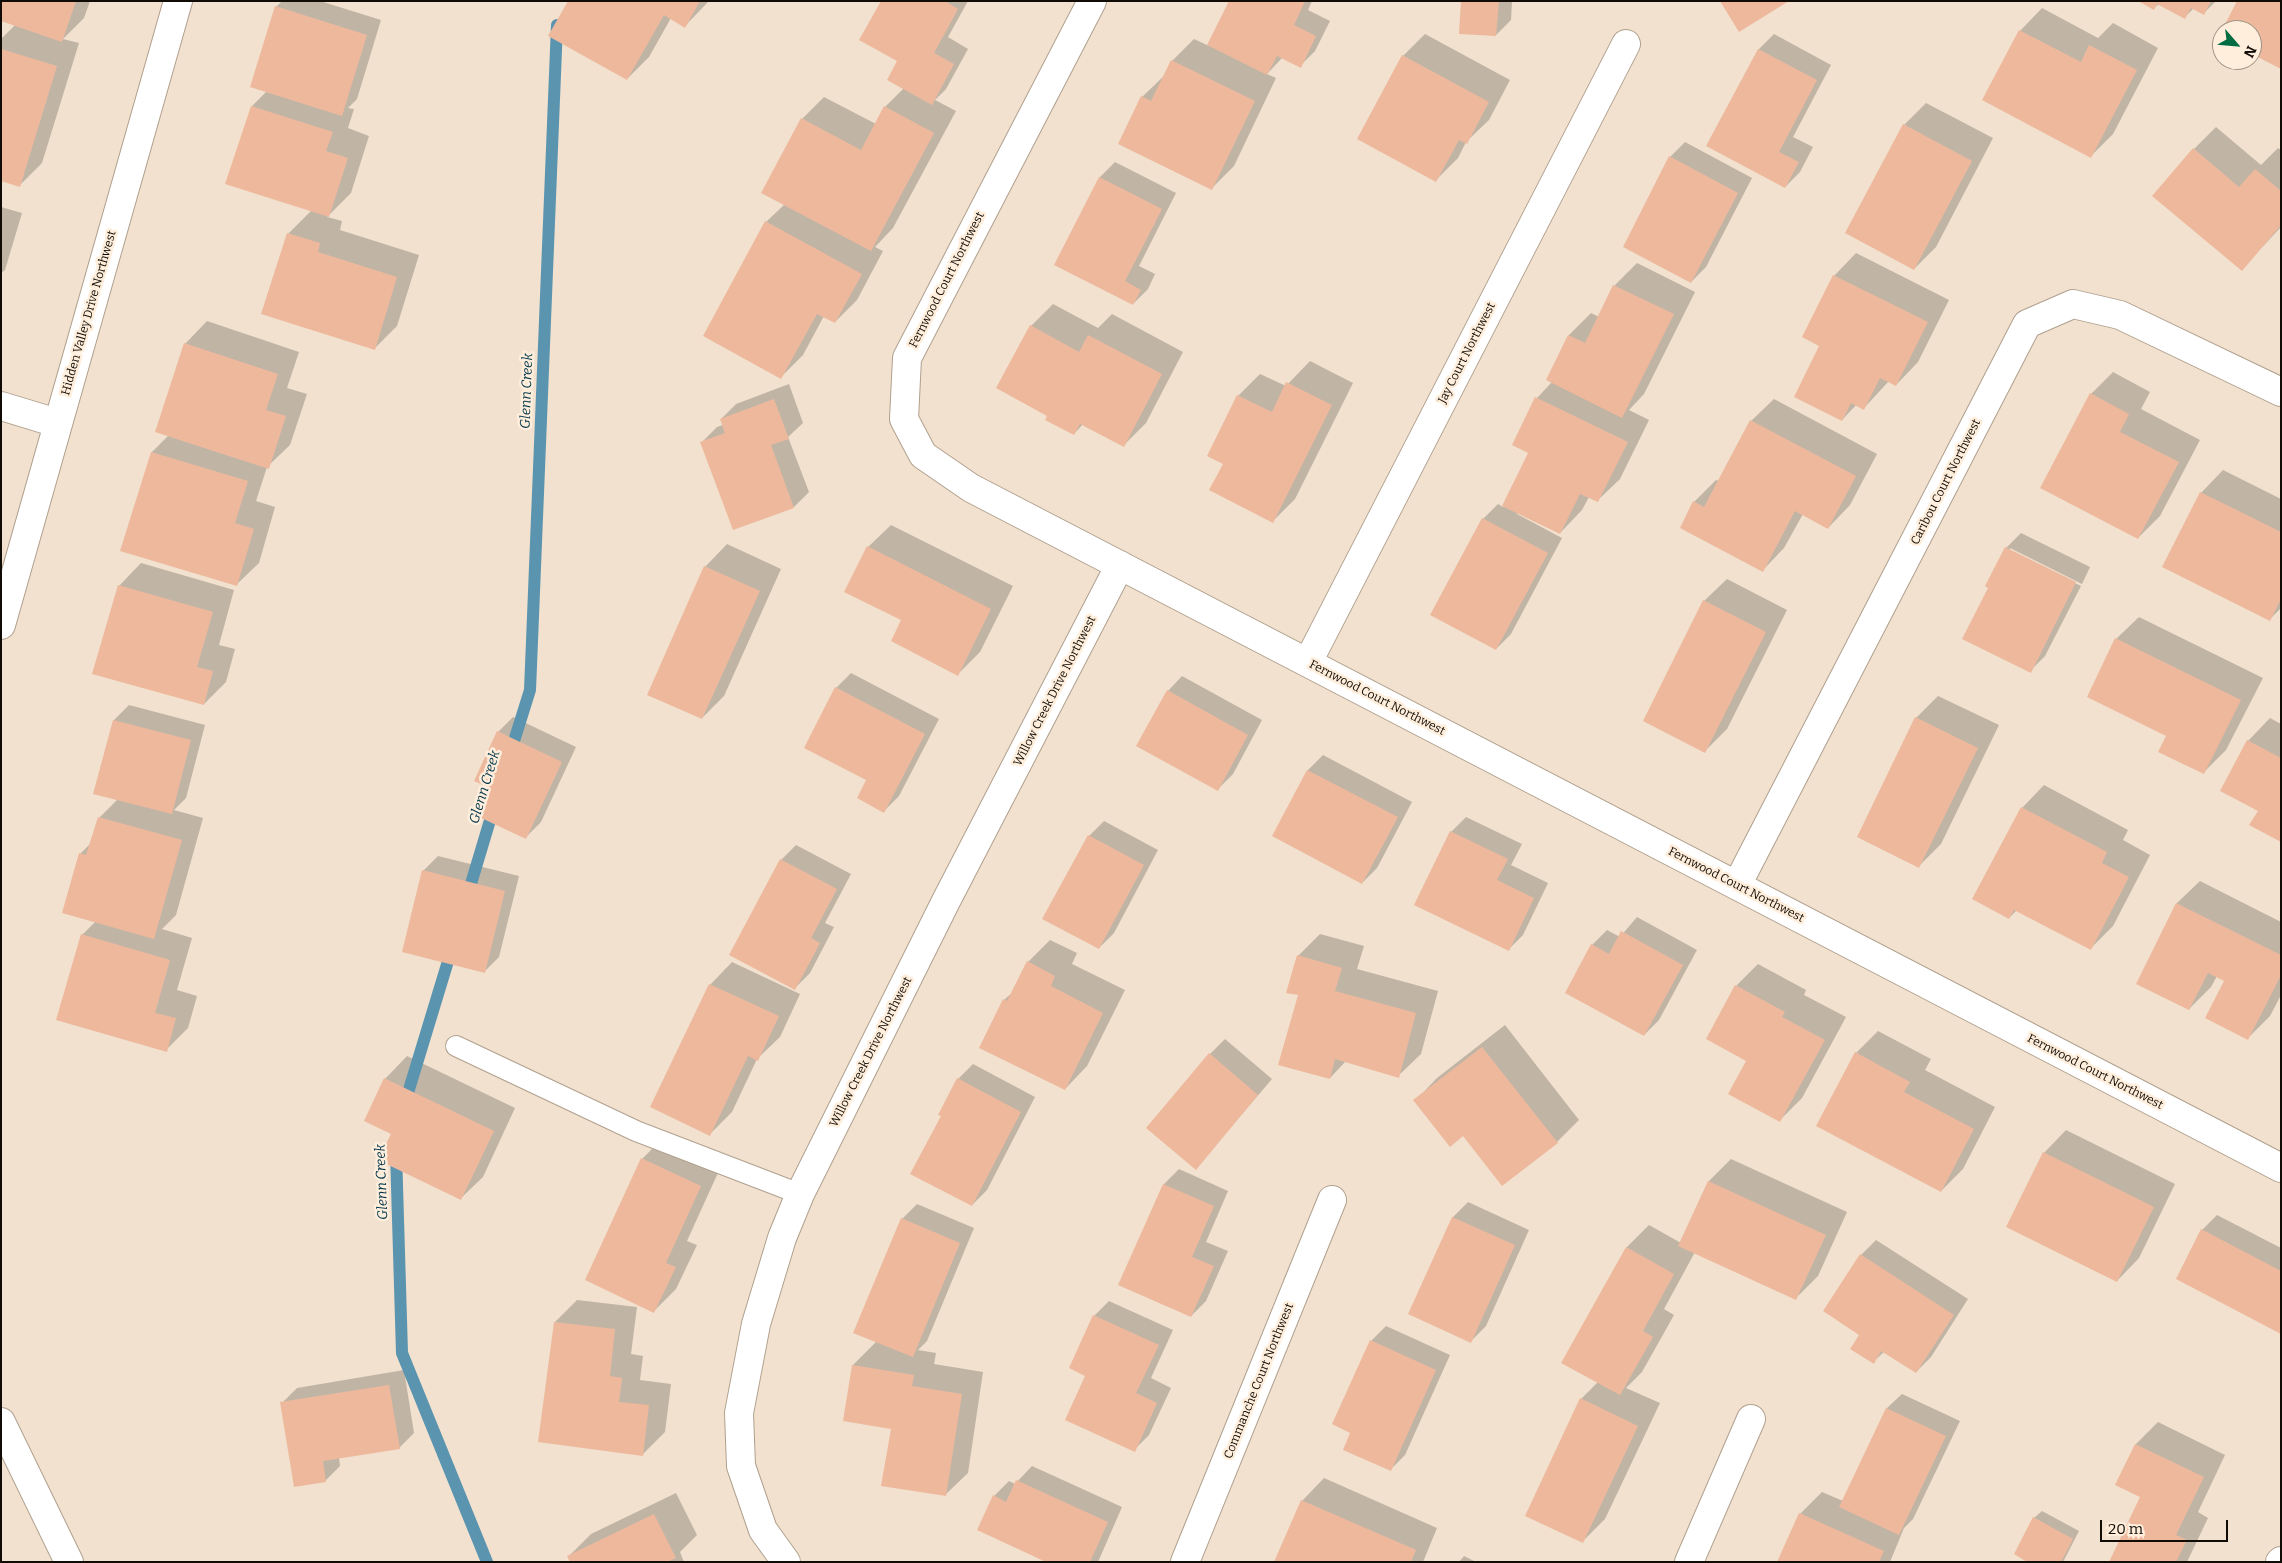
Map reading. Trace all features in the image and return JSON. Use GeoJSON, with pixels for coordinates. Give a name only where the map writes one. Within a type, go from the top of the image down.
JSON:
{"type":"FeatureCollection","features":[{"type":"Feature","properties":{"kind":"street","name":"Hidden Valley Drive Northwest"},"geometry":{"type":"LineString","coordinates":[[1,625],[57,422],[178,1]]}},
{"type":"Feature","properties":{"kind":"street","name":"Fernwood Court Northwest"},"geometry":{"type":"LineString","coordinates":[[1092,1],[906,358],[904,420],[923,455],[971,488],[2281,1168]]}},
{"type":"Feature","properties":{"kind":"street","name":"Jay Court Northwest"},"geometry":{"type":"LineString","coordinates":[[1308,662],[1626,44]]}},
{"type":"Feature","properties":{"kind":"street","name":"Caribou Court Northwest"},"geometry":{"type":"LineString","coordinates":[[1737,885],[2027,324],[2073,304],[2120,315],[2281,392]]}},
{"type":"Feature","properties":{"kind":"street"},"geometry":{"type":"LineString","coordinates":[[1,406],[57,422]]}},
{"type":"Feature","properties":{"kind":"street","name":"Willow Creek Drive Northwest"},"geometry":{"type":"LineString","coordinates":[[786,1562],[763,1530],[742,1466],[739,1413],[756,1324],[782,1238],[800,1194],[946,901],[1120,565]]}},
{"type":"Feature","properties":{"kind":"street","name":"Commanche Court Northwest"},"geometry":{"type":"LineString","coordinates":[[1185,1562],[1332,1200]]}},
{"type":"Feature","properties":{"kind":"street"},"geometry":{"type":"LineString","coordinates":[[1690,1562],[1751,1419]]}},
{"type":"Feature","properties":{"kind":"street"},"geometry":{"type":"LineString","coordinates":[[1,1422],[70,1562]]}},
{"type":"Feature","properties":{"kind":"lane"},"geometry":{"type":"LineString","coordinates":[[456,1046],[636,1131],[800,1194]]}},
{"type":"Feature","properties":{"kind":"building"},"geometry":{"type":"Polygon","coordinates":[[[1,1],[76,1],[62,42],[1,21],[1,1]]]}},
{"type":"Feature","properties":{"kind":"building"},"geometry":{"type":"Polygon","coordinates":[[[568,1],[700,1],[685,28],[664,15],[627,80],[548,36],[568,1]]]}},
{"type":"Feature","properties":{"kind":"building"},"geometry":{"type":"Polygon","coordinates":[[[881,1],[945,1],[958,9],[934,53],[954,64],[932,105],[887,80],[897,61],[859,40],[881,1]]]}},
{"type":"Feature","properties":{"kind":"building"},"geometry":{"type":"Polygon","coordinates":[[[1229,1],[1305,1],[1294,25],[1316,36],[1301,68],[1277,56],[1267,75],[1207,45],[1229,1]]]}},
{"type":"Feature","properties":{"kind":"building"},"geometry":{"type":"Polygon","coordinates":[[[1461,1],[1499,1],[1496,36],[1459,34],[1461,1]]]}},
{"type":"Feature","properties":{"kind":"building"},"geometry":{"type":"Polygon","coordinates":[[[1720,1],[1789,1],[1739,32],[1720,1]]]}},
{"type":"Feature","properties":{"kind":"building"},"geometry":{"type":"Polygon","coordinates":[[[2138,1],[2211,1],[2204,15],[2191,8],[2185,19],[2157,4],[2154,10],[2138,1]]]}},
{"type":"Feature","properties":{"kind":"building"},"geometry":{"type":"Polygon","coordinates":[[[2237,1],[2281,1],[2281,69],[2262,59],[2262,20],[2227,20],[2237,1]]]}},
{"type":"Feature","properties":{"kind":"building"},"geometry":{"type":"Polygon","coordinates":[[[275,6],[367,35],[342,116],[250,87],[275,6]]]}},
{"type":"Feature","properties":{"kind":"building"},"geometry":{"type":"Polygon","coordinates":[[[2019,30],[2081,62],[2089,45],[2137,70],[2091,158],[1982,100],[2019,30]]]}},
{"type":"Feature","properties":{"kind":"building"},"geometry":{"type":"Polygon","coordinates":[[[1,49],[57,66],[20,187],[1,181],[1,49]]]}},
{"type":"Feature","properties":{"kind":"building"},"geometry":{"type":"Polygon","coordinates":[[[1758,49],[1817,80],[1779,152],[1799,162],[1785,188],[1706,146],[1758,49]]]}},
{"type":"Feature","properties":{"kind":"building"},"geometry":{"type":"Polygon","coordinates":[[[1402,55],[1489,102],[1467,144],[1459,140],[1436,182],[1357,139],[1402,55]]]}},
{"type":"Feature","properties":{"kind":"building"},"geometry":{"type":"Polygon","coordinates":[[[1171,60],[1255,101],[1212,190],[1118,144],[1141,96],[1151,101],[1171,60]]]}},
{"type":"Feature","properties":{"kind":"building"},"geometry":{"type":"Polygon","coordinates":[[[251,106],[333,132],[326,151],[348,158],[329,217],[225,184],[251,106]]]}},
{"type":"Feature","properties":{"kind":"building"},"geometry":{"type":"Polygon","coordinates":[[[884,106],[934,133],[871,251],[761,193],[801,118],[861,150],[884,106]]]}},
{"type":"Feature","properties":{"kind":"building"},"geometry":{"type":"Polygon","coordinates":[[[1903,124],[1972,161],[1914,270],[1845,233],[1903,124]]]}},
{"type":"Feature","properties":{"kind":"building"},"geometry":{"type":"Polygon","coordinates":[[[2193,148],[2239,187],[2255,169],[2281,191],[2281,225],[2242,271],[2152,196],[2193,148]]]}},
{"type":"Feature","properties":{"kind":"building"},"geometry":{"type":"Polygon","coordinates":[[[1669,156],[1738,193],[1691,283],[1623,247],[1669,156]]]}},
{"type":"Feature","properties":{"kind":"building"},"geometry":{"type":"Polygon","coordinates":[[[1099,177],[1162,209],[1125,281],[1141,290],[1133,305],[1054,265],[1099,177]]]}},
{"type":"Feature","properties":{"kind":"building"},"geometry":{"type":"Polygon","coordinates":[[[765,221],[862,274],[835,323],[817,314],[781,379],[703,336],[765,221]]]}},
{"type":"Feature","properties":{"kind":"building"},"geometry":{"type":"Polygon","coordinates":[[[287,233],[320,243],[318,252],[397,277],[375,350],[261,314],[287,233]]]}},
{"type":"Feature","properties":{"kind":"building"},"geometry":{"type":"Polygon","coordinates":[[[1833,275],[1928,322],[1896,386],[1880,378],[1864,410],[1851,403],[1842,421],[1794,397],[1819,346],[1802,337],[1833,275]]]}},
{"type":"Feature","properties":{"kind":"building"},"geometry":{"type":"Polygon","coordinates":[[[1613,285],[1674,314],[1622,418],[1546,380],[1568,335],[1585,343],[1613,285]]]}},
{"type":"Feature","properties":{"kind":"building"},"geometry":{"type":"Polygon","coordinates":[[[1030,325],[1079,352],[1088,335],[1162,374],[1124,447],[1080,424],[1074,435],[1045,420],[1047,416],[996,388],[1030,325]]]}},
{"type":"Feature","properties":{"kind":"building"},"geometry":{"type":"Polygon","coordinates":[[[184,343],[278,374],[266,410],[286,416],[269,469],[155,432],[184,343]]]}},
{"type":"Feature","properties":{"kind":"building"},"geometry":{"type":"Polygon","coordinates":[[[1286,382],[1332,405],[1273,523],[1209,490],[1223,464],[1207,456],[1237,395],[1272,412],[1286,382]]]}},
{"type":"Feature","properties":{"kind":"building"},"geometry":{"type":"Polygon","coordinates":[[[2090,393],[2129,414],[2120,432],[2179,462],[2138,539],[2040,488],[2090,393]]]}},
{"type":"Feature","properties":{"kind":"building"},"geometry":{"type":"Polygon","coordinates":[[[1535,397],[1628,442],[1598,502],[1580,494],[1560,534],[1502,506],[1528,453],[1512,445],[1535,397]]]}},
{"type":"Feature","properties":{"kind":"building"},"geometry":{"type":"Polygon","coordinates":[[[774,399],[789,439],[771,445],[794,508],[733,530],[700,442],[725,433],[720,419],[774,399]]]}},
{"type":"Feature","properties":{"kind":"building"},"geometry":{"type":"Polygon","coordinates":[[[1750,420],[1856,476],[1828,529],[1795,511],[1763,572],[1680,528],[1693,501],[1704,507],[1750,420]]]}},
{"type":"Feature","properties":{"kind":"building"},"geometry":{"type":"Polygon","coordinates":[[[151,452],[248,481],[235,523],[254,529],[237,586],[120,551],[151,452]]]}},
{"type":"Feature","properties":{"kind":"building"},"geometry":{"type":"Polygon","coordinates":[[[2200,492],[2281,532],[2281,599],[2270,621],[2162,567],[2200,492]]]}},
{"type":"Feature","properties":{"kind":"building"},"geometry":{"type":"Polygon","coordinates":[[[1482,518],[1548,553],[1496,650],[1430,615],[1482,518]]]}},
{"type":"Feature","properties":{"kind":"building"},"geometry":{"type":"Polygon","coordinates":[[[867,546],[991,609],[958,676],[891,641],[901,620],[844,592],[867,546]]]}},
{"type":"Feature","properties":{"kind":"building"},"geometry":{"type":"Polygon","coordinates":[[[2005,547],[2076,582],[2031,673],[1962,639],[1988,588],[1985,586],[2005,547]]]}},
{"type":"Feature","properties":{"kind":"building"},"geometry":{"type":"Polygon","coordinates":[[[704,566],[760,591],[702,719],[647,695],[704,566]]]}},
{"type":"Feature","properties":{"kind":"building"},"geometry":{"type":"Polygon","coordinates":[[[118,585],[213,612],[197,667],[213,671],[204,705],[92,674],[118,585]]]}},
{"type":"Feature","properties":{"kind":"building"},"geometry":{"type":"Polygon","coordinates":[[[1703,600],[1766,632],[1705,753],[1643,721],[1703,600]]]}},
{"type":"Feature","properties":{"kind":"building"},"geometry":{"type":"Polygon","coordinates":[[[2115,638],[2241,700],[2204,774],[2158,752],[2166,736],[2087,697],[2115,638]]]}},
{"type":"Feature","properties":{"kind":"building"},"geometry":{"type":"Polygon","coordinates":[[[835,687],[925,734],[884,813],[857,798],[866,780],[804,748],[835,687]]]}},
{"type":"Feature","properties":{"kind":"building"},"geometry":{"type":"Polygon","coordinates":[[[1167,690],[1248,735],[1218,791],[1136,746],[1167,690]]]}},
{"type":"Feature","properties":{"kind":"building"},"geometry":{"type":"Polygon","coordinates":[[[1915,717],[1978,748],[1919,868],[1857,837],[1915,717]]]}},
{"type":"Feature","properties":{"kind":"building"},"geometry":{"type":"Polygon","coordinates":[[[113,720],[191,740],[172,814],[93,794],[113,720]]]}},
{"type":"Feature","properties":{"kind":"building"},"geometry":{"type":"Polygon","coordinates":[[[497,731],[562,762],[526,839],[477,816],[490,788],[474,781],[497,731]]]}},
{"type":"Feature","properties":{"kind":"building"},"geometry":{"type":"Polygon","coordinates":[[[2247,740],[2281,758],[2281,842],[2249,825],[2258,811],[2220,791],[2247,740]]]}},
{"type":"Feature","properties":{"kind":"building"},"geometry":{"type":"Polygon","coordinates":[[[1307,770],[1398,817],[1362,884],[1272,836],[1307,770]]]}},
{"type":"Feature","properties":{"kind":"building"},"geometry":{"type":"Polygon","coordinates":[[[2021,807],[2107,852],[2102,863],[2129,877],[2091,950],[2014,910],[2009,919],[1972,899],[2021,807]]]}},
{"type":"Feature","properties":{"kind":"building"},"geometry":{"type":"Polygon","coordinates":[[[98,817],[182,840],[154,939],[62,913],[79,853],[86,855],[98,817]]]}},
{"type":"Feature","properties":{"kind":"building"},"geometry":{"type":"Polygon","coordinates":[[[1450,831],[1508,859],[1497,880],[1534,898],[1509,951],[1414,905],[1450,831]]]}},
{"type":"Feature","properties":{"kind":"building"},"geometry":{"type":"Polygon","coordinates":[[[1088,835],[1144,865],[1099,949],[1042,919],[1088,835]]]}},
{"type":"Feature","properties":{"kind":"building"},"geometry":{"type":"Polygon","coordinates":[[[780,859],[837,889],[811,938],[820,943],[795,990],[729,955],[780,859]]]}},
{"type":"Feature","properties":{"kind":"building"},"geometry":{"type":"Polygon","coordinates":[[[422,870],[505,891],[485,973],[402,952],[422,870]]]}},
{"type":"Feature","properties":{"kind":"building"},"geometry":{"type":"Polygon","coordinates":[[[2176,903],[2281,955],[2281,975],[2248,1040],[2205,1018],[2224,981],[2208,973],[2189,1010],[2136,984],[2176,903]]]}},
{"type":"Feature","properties":{"kind":"building"},"geometry":{"type":"Polygon","coordinates":[[[1621,931],[1683,965],[1644,1036],[1565,993],[1591,944],[1609,954],[1621,931]]]}},
{"type":"Feature","properties":{"kind":"building"},"geometry":{"type":"Polygon","coordinates":[[[81,934],[170,960],[155,1013],[176,1018],[167,1052],[56,1020],[81,934]]]}},
{"type":"Feature","properties":{"kind":"building"},"geometry":{"type":"Polygon","coordinates":[[[1297,955],[1342,968],[1335,991],[1416,1013],[1399,1078],[1335,1059],[1330,1079],[1278,1065],[1298,995],[1286,993],[1297,955]]]}},
{"type":"Feature","properties":{"kind":"building"},"geometry":{"type":"Polygon","coordinates":[[[1027,961],[1055,976],[1051,986],[1103,1013],[1065,1090],[979,1048],[1003,999],[1007,1001],[1027,961]]]}},
{"type":"Feature","properties":{"kind":"building"},"geometry":{"type":"Polygon","coordinates":[[[709,984],[779,1016],[758,1061],[748,1056],[710,1136],[650,1107],[709,984]]]}},
{"type":"Feature","properties":{"kind":"building"},"geometry":{"type":"Polygon","coordinates":[[[1735,985],[1785,1012],[1782,1017],[1825,1040],[1780,1122],[1728,1094],[1746,1061],[1706,1039],[1735,985]]]}},
{"type":"Feature","properties":{"kind":"building"},"geometry":{"type":"Polygon","coordinates":[[[1482,1047],[1558,1143],[1502,1186],[1463,1136],[1450,1147],[1413,1100],[1482,1047]]]}},
{"type":"Feature","properties":{"kind":"building"},"geometry":{"type":"Polygon","coordinates":[[[1855,1052],[1910,1082],[1904,1092],[1974,1129],[1941,1192],[1816,1126],[1855,1052]]]}},
{"type":"Feature","properties":{"kind":"building"},"geometry":{"type":"Polygon","coordinates":[[[1209,1053],[1258,1095],[1196,1170],[1146,1128],[1209,1053]]]}},
{"type":"Feature","properties":{"kind":"building"},"geometry":{"type":"Polygon","coordinates":[[[384,1078],[494,1131],[461,1200],[378,1160],[391,1134],[364,1121],[384,1078]]]}},
{"type":"Feature","properties":{"kind":"building"},"geometry":{"type":"Polygon","coordinates":[[[957,1078],[1021,1112],[972,1206],[910,1174],[941,1116],[938,1115],[957,1078]]]}},
{"type":"Feature","properties":{"kind":"building"},"geometry":{"type":"Polygon","coordinates":[[[2043,1152],[2154,1207],[2117,1282],[2006,1227],[2043,1152]]]}},
{"type":"Feature","properties":{"kind":"building"},"geometry":{"type":"Polygon","coordinates":[[[641,1158],[701,1186],[666,1263],[676,1267],[654,1313],[585,1280],[641,1158]]]}},
{"type":"Feature","properties":{"kind":"building"},"geometry":{"type":"Polygon","coordinates":[[[1708,1181],[1826,1235],[1796,1300],[1678,1246],[1708,1181]]]}},
{"type":"Feature","properties":{"kind":"building"},"geometry":{"type":"Polygon","coordinates":[[[1163,1184],[1214,1206],[1192,1257],[1214,1266],[1191,1317],[1118,1285],[1163,1184]]]}},
{"type":"Feature","properties":{"kind":"building"},"geometry":{"type":"Polygon","coordinates":[[[1452,1217],[1515,1245],[1471,1343],[1408,1314],[1452,1217]]]}},
{"type":"Feature","properties":{"kind":"building"},"geometry":{"type":"Polygon","coordinates":[[[901,1218],[960,1243],[913,1357],[853,1333],[901,1218]]]}},
{"type":"Feature","properties":{"kind":"building"},"geometry":{"type":"Polygon","coordinates":[[[2201,1229],[2281,1271],[2281,1334],[2176,1279],[2201,1229]]]}},
{"type":"Feature","properties":{"kind":"building"},"geometry":{"type":"Polygon","coordinates":[[[1626,1247],[1674,1274],[1643,1331],[1653,1337],[1620,1395],[1561,1363],[1626,1247]]]}},
{"type":"Feature","properties":{"kind":"building"},"geometry":{"type":"Polygon","coordinates":[[[1860,1254],[1954,1315],[1916,1373],[1881,1351],[1874,1364],[1850,1349],[1859,1335],[1823,1311],[1860,1254]]]}},
{"type":"Feature","properties":{"kind":"building"},"geometry":{"type":"Polygon","coordinates":[[[1093,1315],[1159,1345],[1136,1393],[1157,1403],[1135,1452],[1065,1420],[1085,1376],[1069,1368],[1093,1315]]]}},
{"type":"Feature","properties":{"kind":"building"},"geometry":{"type":"Polygon","coordinates":[[[554,1322],[615,1329],[610,1376],[622,1378],[619,1402],[649,1405],[643,1456],[538,1442],[554,1322]]]}},
{"type":"Feature","properties":{"kind":"building"},"geometry":{"type":"Polygon","coordinates":[[[1370,1340],[1436,1370],[1391,1471],[1343,1450],[1350,1433],[1332,1424],[1370,1340]]]}},
{"type":"Feature","properties":{"kind":"building"},"geometry":{"type":"Polygon","coordinates":[[[852,1365],[914,1375],[912,1386],[962,1394],[946,1496],[881,1486],[891,1429],[843,1421],[852,1365]]]}},
{"type":"Feature","properties":{"kind":"building"},"geometry":{"type":"Polygon","coordinates":[[[389,1385],[400,1449],[323,1461],[326,1482],[294,1487],[280,1402],[389,1385]]]}},
{"type":"Feature","properties":{"kind":"building"},"geometry":{"type":"Polygon","coordinates":[[[1580,1398],[1638,1426],[1583,1543],[1525,1516],[1580,1398]]]}},
{"type":"Feature","properties":{"kind":"building"},"geometry":{"type":"Polygon","coordinates":[[[1886,1408],[1946,1436],[1899,1535],[1839,1507],[1886,1408]]]}},
{"type":"Feature","properties":{"kind":"building"},"geometry":{"type":"Polygon","coordinates":[[[2135,1444],[2204,1477],[2176,1535],[2187,1540],[2176,1562],[2109,1562],[2140,1497],[2115,1485],[2135,1444]]]}},
{"type":"Feature","properties":{"kind":"building"},"geometry":{"type":"Polygon","coordinates":[[[1016,1480],[1108,1522],[1090,1562],[1046,1562],[977,1530],[993,1495],[1006,1502],[1016,1480]]]}},
{"type":"Feature","properties":{"kind":"building"},"geometry":{"type":"Polygon","coordinates":[[[1301,1500],[1416,1550],[1411,1562],[1274,1562],[1301,1500]]]}},
{"type":"Feature","properties":{"kind":"building"},"geometry":{"type":"Polygon","coordinates":[[[1799,1513],[1884,1551],[1879,1562],[1777,1562],[1799,1513]]]}},
{"type":"Feature","properties":{"kind":"building"},"geometry":{"type":"Polygon","coordinates":[[[654,1514],[676,1558],[667,1562],[570,1562],[567,1556],[654,1514]]]}},
{"type":"Feature","properties":{"kind":"building"},"geometry":{"type":"Polygon","coordinates":[[[2033,1517],[2073,1539],[2061,1562],[2027,1562],[2014,1554],[2033,1517]]]}},
{"type":"Feature","properties":{"kind":"waterway","name":"Glenn Creek"},"geometry":{"type":"LineString","coordinates":[[510,754],[530,690],[557,25]]}},
{"type":"Feature","properties":{"kind":"waterway","name":"Glenn Creek"},"geometry":{"type":"LineString","coordinates":[[467,897],[494,807]]}},
{"type":"Feature","properties":{"kind":"waterway","name":"Glenn Creek"},"geometry":{"type":"LineString","coordinates":[[404,1106],[452,948]]}},
{"type":"Feature","properties":{"kind":"waterway","name":"Glenn Creek"},"geometry":{"type":"LineString","coordinates":[[396,1152],[402,1353],[487,1562]]}}]}
